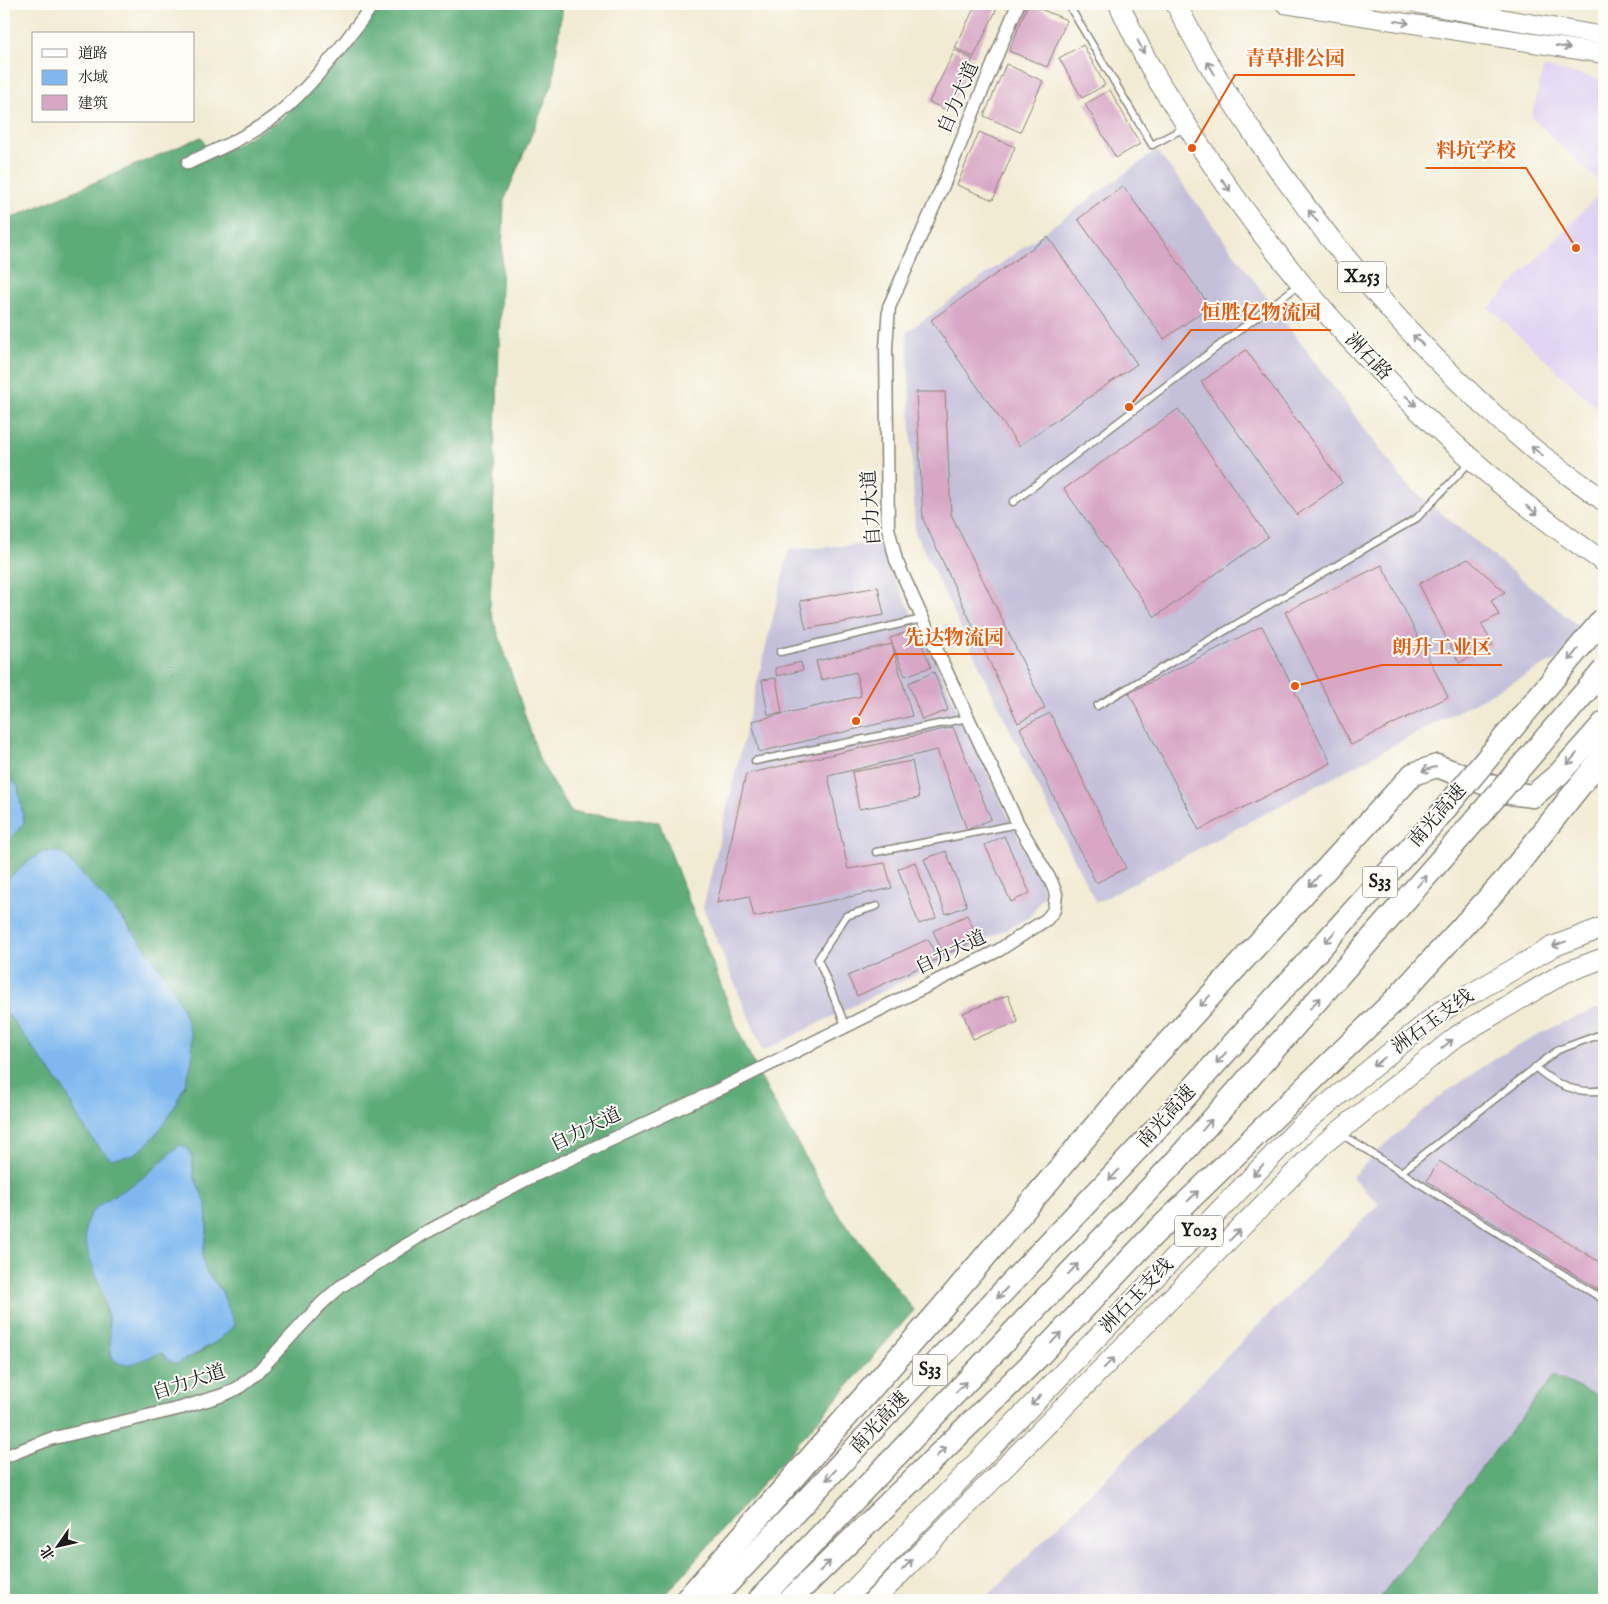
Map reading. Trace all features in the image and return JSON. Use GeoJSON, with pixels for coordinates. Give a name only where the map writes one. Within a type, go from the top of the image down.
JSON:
{"type":"FeatureCollection","features":[{"type":"Feature","properties":{"kind":"highway","name":"南光高速"},"geometry":{"type":"LineString","coordinates":[[712,1600],[1147,1139],[1435,821],[1604,618]]}},
{"type":"Feature","properties":{"kind":"highway","name":"南光高速"},"geometry":{"type":"LineString","coordinates":[[759,1600],[1175,1162],[1472,824],[1604,670]]}},
{"type":"Feature","properties":{"kind":"highway"},"geometry":{"type":"LineString","coordinates":[[686,1600],[940,1310],[1139,1074],[1413,774],[1438,766],[1510,793],[1534,796],[1560,774],[1604,723]]}},
{"type":"Feature","properties":{"kind":"highway"},"geometry":{"type":"LineString","coordinates":[[790,1600],[1038,1357],[1153,1235],[1396,998],[1507,878],[1604,755]]}},
{"type":"Feature","properties":{"kind":"main road","name":"洲石路"},"geometry":{"type":"LineString","coordinates":[[1119,4],[1151,68],[1188,126],[1263,237],[1301,283],[1387,376],[1473,460],[1523,502],[1604,562]]}},
{"type":"Feature","properties":{"kind":"main road","name":"X253"},"geometry":{"type":"LineString","coordinates":[[1176,4],[1192,37],[1226,93],[1310,212],[1370,287],[1405,326],[1495,415],[1533,448],[1604,501]]}},
{"type":"Feature","properties":{"kind":"main road","name":"洲石玉支线"},"geometry":{"type":"LineString","coordinates":[[844,1600],[1302,1125],[1440,1012],[1552,947],[1604,927]]}},
{"type":"Feature","properties":{"kind":"main road","name":"洲石玉支线"},"geometry":{"type":"LineString","coordinates":[[874,1600],[1321,1146],[1457,1036],[1564,973],[1604,958]]}},
{"type":"Feature","properties":{"kind":"street"},"geometry":{"type":"LineString","coordinates":[[188,163],[245,136],[278,114],[314,78],[373,4]]}},
{"type":"Feature","properties":{"kind":"street","name":"自力大道"},"geometry":{"type":"LineString","coordinates":[[4,1457],[57,1437],[181,1408],[223,1395],[238,1388],[256,1374],[340,1287],[423,1234],[531,1177],[718,1090],[999,950],[1047,919],[1054,910],[1056,894],[1018,824],[922,619],[896,560],[888,528],[886,318],[894,293],[945,181],[1018,4]]}},
{"type":"Feature","properties":{"kind":"street"},"geometry":{"type":"LineString","coordinates":[[1285,4],[1604,54]]}},
{"type":"Feature","properties":{"kind":"street"},"geometry":{"type":"LineString","coordinates":[[1418,4],[1604,36]]}},
{"type":"Feature","properties":{"kind":"lane"},"geometry":{"type":"LineString","coordinates":[[1068,4],[1152,145],[1188,126]]}},
{"type":"Feature","properties":{"kind":"lane"},"geometry":{"type":"LineString","coordinates":[[1013,502],[1301,283]]}},
{"type":"Feature","properties":{"kind":"lane"},"geometry":{"type":"LineString","coordinates":[[1097,706],[1417,518],[1473,460]]}},
{"type":"Feature","properties":{"kind":"lane"},"geometry":{"type":"LineString","coordinates":[[780,652],[922,619]]}},
{"type":"Feature","properties":{"kind":"lane"},"geometry":{"type":"LineString","coordinates":[[754,762],[968,718]]}},
{"type":"Feature","properties":{"kind":"lane"},"geometry":{"type":"LineString","coordinates":[[876,852],[1018,824]]}},
{"type":"Feature","properties":{"kind":"lane"},"geometry":{"type":"LineString","coordinates":[[846,1027],[818,960],[846,916],[877,906]]}},
{"type":"Feature","properties":{"kind":"lane"},"geometry":{"type":"LineString","coordinates":[[1401,1172],[1558,1050],[1604,1033]]}},
{"type":"Feature","properties":{"kind":"lane"},"geometry":{"type":"LineString","coordinates":[[1535,1067],[1546,1077],[1566,1087],[1588,1092],[1604,1090]]}},
{"type":"Feature","properties":{"kind":"lane"},"geometry":{"type":"LineString","coordinates":[[1338,1132],[1604,1300]]}},
{"type":"Feature","properties":{"kind":"shaded area"},"geometry":{"type":"Polygon","coordinates":[[[1544,67],[1604,80],[1604,187],[1531,117],[1544,67]]]}},
{"type":"Feature","properties":{"kind":"shaded area"},"geometry":{"type":"Polygon","coordinates":[[[1157,150],[1405,483],[1594,639],[1096,903],[915,532],[907,332],[1157,150]]]}},
{"type":"Feature","properties":{"kind":"shaded area"},"geometry":{"type":"Polygon","coordinates":[[[1604,189],[1604,414],[1489,308],[1604,189]]]}},
{"type":"Feature","properties":{"kind":"shaded area"},"geometry":{"type":"Polygon","coordinates":[[[878,543],[1045,893],[1029,918],[763,1051],[703,908],[789,550],[878,543]]]}},
{"type":"Feature","properties":{"kind":"shaded area"},"geometry":{"type":"Polygon","coordinates":[[[1604,1006],[1604,1399],[1554,1376],[1380,1597],[1381,1600],[984,1600],[1379,1204],[1352,1177],[1385,1144],[1438,1098],[1495,1058],[1557,1025],[1604,1006]]]}},
{"type":"Feature","properties":{"kind":"green space"},"geometry":{"type":"Polygon","coordinates":[[[379,4],[562,4],[553,83],[504,201],[490,608],[540,761],[571,812],[659,822],[740,1035],[767,1090],[837,1213],[914,1310],[661,1600],[4,1600],[4,1009],[65,1091],[79,1120],[184,1089],[192,1059],[190,1031],[168,980],[125,921],[102,896],[26,863],[4,883],[4,846],[24,823],[18,786],[4,774],[4,221],[201,137],[212,158],[281,119],[379,4]],[[170,1153],[146,1176],[92,1213],[86,1231],[87,1244],[112,1339],[110,1355],[162,1353],[168,1360],[192,1357],[216,1342],[234,1325],[221,1290],[205,1270],[202,1255],[207,1233],[206,1203],[194,1177],[192,1157],[170,1153]]]}},
{"type":"Feature","properties":{"kind":"green space"},"geometry":{"type":"Polygon","coordinates":[[[1554,1376],[1604,1399],[1604,1600],[1381,1600],[1380,1597],[1554,1376]]]}},
{"type":"Feature","properties":{"kind":"water"},"geometry":{"type":"Polygon","coordinates":[[[4,774],[18,786],[24,823],[4,846],[4,774]]]}},
{"type":"Feature","properties":{"kind":"water"},"geometry":{"type":"Polygon","coordinates":[[[43,852],[61,852],[101,894],[146,948],[181,1006],[190,1034],[191,1066],[179,1097],[160,1129],[142,1149],[130,1156],[111,1159],[97,1145],[79,1120],[65,1091],[4,1009],[4,883],[26,863],[43,852]]]}},
{"type":"Feature","properties":{"kind":"water"},"geometry":{"type":"Polygon","coordinates":[[[180,1145],[187,1147],[192,1157],[194,1177],[206,1203],[207,1233],[202,1255],[205,1270],[221,1290],[235,1325],[216,1342],[177,1364],[168,1360],[162,1353],[131,1364],[119,1363],[112,1357],[106,1307],[88,1252],[85,1231],[87,1221],[97,1207],[140,1180],[180,1145]]]}},
{"type":"Feature","properties":{"kind":"building"},"geometry":{"type":"Polygon","coordinates":[[[976,4],[999,4],[974,57],[955,48],[976,4]]]}},
{"type":"Feature","properties":{"kind":"building"},"geometry":{"type":"Polygon","coordinates":[[[1028,4],[1067,20],[1047,67],[1009,51],[1028,4]]]}},
{"type":"Feature","properties":{"kind":"building"},"geometry":{"type":"Polygon","coordinates":[[[1083,45],[1105,85],[1082,98],[1059,58],[1083,45]]]}},
{"type":"Feature","properties":{"kind":"building"},"geometry":{"type":"Polygon","coordinates":[[[955,50],[973,59],[948,111],[929,102],[955,50]]]}},
{"type":"Feature","properties":{"kind":"building"},"geometry":{"type":"Polygon","coordinates":[[[1006,64],[1043,81],[1020,132],[984,116],[1006,64]]]}},
{"type":"Feature","properties":{"kind":"building"},"geometry":{"type":"Polygon","coordinates":[[[1110,90],[1140,144],[1116,158],[1085,104],[1110,90]]]}},
{"type":"Feature","properties":{"kind":"building"},"geometry":{"type":"Polygon","coordinates":[[[979,132],[1015,147],[993,200],[957,185],[979,132]]]}},
{"type":"Feature","properties":{"kind":"building"},"geometry":{"type":"Polygon","coordinates":[[[1123,186],[1210,306],[1164,339],[1078,219],[1123,186]]]}},
{"type":"Feature","properties":{"kind":"building"},"geometry":{"type":"Polygon","coordinates":[[[1048,237],[1137,364],[1019,446],[931,320],[1048,237]]]}},
{"type":"Feature","properties":{"kind":"building"},"geometry":{"type":"Polygon","coordinates":[[[1246,350],[1342,483],[1297,515],[1201,382],[1246,350]]]}},
{"type":"Feature","properties":{"kind":"building"},"geometry":{"type":"Polygon","coordinates":[[[916,392],[945,392],[951,514],[1045,708],[1018,723],[923,519],[916,392]]]}},
{"type":"Feature","properties":{"kind":"building"},"geometry":{"type":"Polygon","coordinates":[[[1178,409],[1268,537],[1155,617],[1064,489],[1178,409]]]}},
{"type":"Feature","properties":{"kind":"building"},"geometry":{"type":"Polygon","coordinates":[[[1468,559],[1505,592],[1491,600],[1499,615],[1481,624],[1493,645],[1459,663],[1419,584],[1468,559]]]}},
{"type":"Feature","properties":{"kind":"building"},"geometry":{"type":"Polygon","coordinates":[[[1382,565],[1448,697],[1351,745],[1285,612],[1382,565]]]}},
{"type":"Feature","properties":{"kind":"building"},"geometry":{"type":"Polygon","coordinates":[[[878,587],[884,615],[806,629],[800,601],[878,587]]]}},
{"type":"Feature","properties":{"kind":"building"},"geometry":{"type":"Polygon","coordinates":[[[1262,626],[1331,763],[1199,830],[1129,693],[1262,626]]]}},
{"type":"Feature","properties":{"kind":"building"},"geometry":{"type":"Polygon","coordinates":[[[916,629],[931,667],[905,676],[890,638],[916,629]]]}},
{"type":"Feature","properties":{"kind":"building"},"geometry":{"type":"Polygon","coordinates":[[[892,644],[912,716],[759,752],[752,721],[861,696],[856,672],[821,680],[816,661],[892,644]]]}},
{"type":"Feature","properties":{"kind":"building"},"geometry":{"type":"Polygon","coordinates":[[[801,662],[803,670],[777,676],[775,668],[801,662]]]}},
{"type":"Feature","properties":{"kind":"building"},"geometry":{"type":"Polygon","coordinates":[[[934,672],[948,710],[922,720],[908,683],[934,672]]]}},
{"type":"Feature","properties":{"kind":"building"},"geometry":{"type":"Polygon","coordinates":[[[776,678],[782,713],[768,715],[762,680],[776,678]]]}},
{"type":"Feature","properties":{"kind":"building"},"geometry":{"type":"Polygon","coordinates":[[[1050,713],[1126,868],[1096,883],[1020,728],[1050,713]]]}},
{"type":"Feature","properties":{"kind":"building"},"geometry":{"type":"Polygon","coordinates":[[[953,727],[991,819],[967,830],[937,750],[828,776],[848,869],[885,863],[892,888],[754,917],[749,896],[717,903],[746,774],[953,727]]]}},
{"type":"Feature","properties":{"kind":"building"},"geometry":{"type":"Polygon","coordinates":[[[912,761],[919,798],[859,809],[852,772],[912,761]]]}},
{"type":"Feature","properties":{"kind":"building"},"geometry":{"type":"Polygon","coordinates":[[[1004,836],[1030,893],[1011,902],[985,845],[1004,836]]]}},
{"type":"Feature","properties":{"kind":"building"},"geometry":{"type":"Polygon","coordinates":[[[946,851],[967,906],[946,914],[924,859],[946,851]]]}},
{"type":"Feature","properties":{"kind":"building"},"geometry":{"type":"Polygon","coordinates":[[[915,862],[936,918],[919,924],[898,869],[915,862]]]}},
{"type":"Feature","properties":{"kind":"building"},"geometry":{"type":"Polygon","coordinates":[[[967,915],[979,939],[944,955],[933,931],[967,915]]]}},
{"type":"Feature","properties":{"kind":"building"},"geometry":{"type":"Polygon","coordinates":[[[928,939],[938,959],[857,996],[848,976],[928,939]]]}},
{"type":"Feature","properties":{"kind":"building"},"geometry":{"type":"Polygon","coordinates":[[[1008,995],[1018,1022],[973,1039],[963,1013],[1008,995]]]}},
{"type":"Feature","properties":{"kind":"building"},"geometry":{"type":"Polygon","coordinates":[[[1604,1048],[1604,1064],[1599,1049],[1604,1048]]]}},
{"type":"Feature","properties":{"kind":"building"},"geometry":{"type":"Polygon","coordinates":[[[1439,1161],[1604,1265],[1604,1293],[1427,1181],[1439,1161]]]}},
{"type":"Feature","properties":{"kind":"place","name":"青草排公园"},"geometry":{"type":"Point","coordinates":[1192,148]}},
{"type":"Feature","properties":{"kind":"place","name":"料坑学校"},"geometry":{"type":"Point","coordinates":[1576,248]}},
{"type":"Feature","properties":{"kind":"place","name":"恒胜亿物流园"},"geometry":{"type":"Point","coordinates":[1129,407]}},
{"type":"Feature","properties":{"kind":"place","name":"朗升工业区"},"geometry":{"type":"Point","coordinates":[1295,686]}},
{"type":"Feature","properties":{"kind":"place","name":"先达物流园"},"geometry":{"type":"Point","coordinates":[856,721]}}]}
